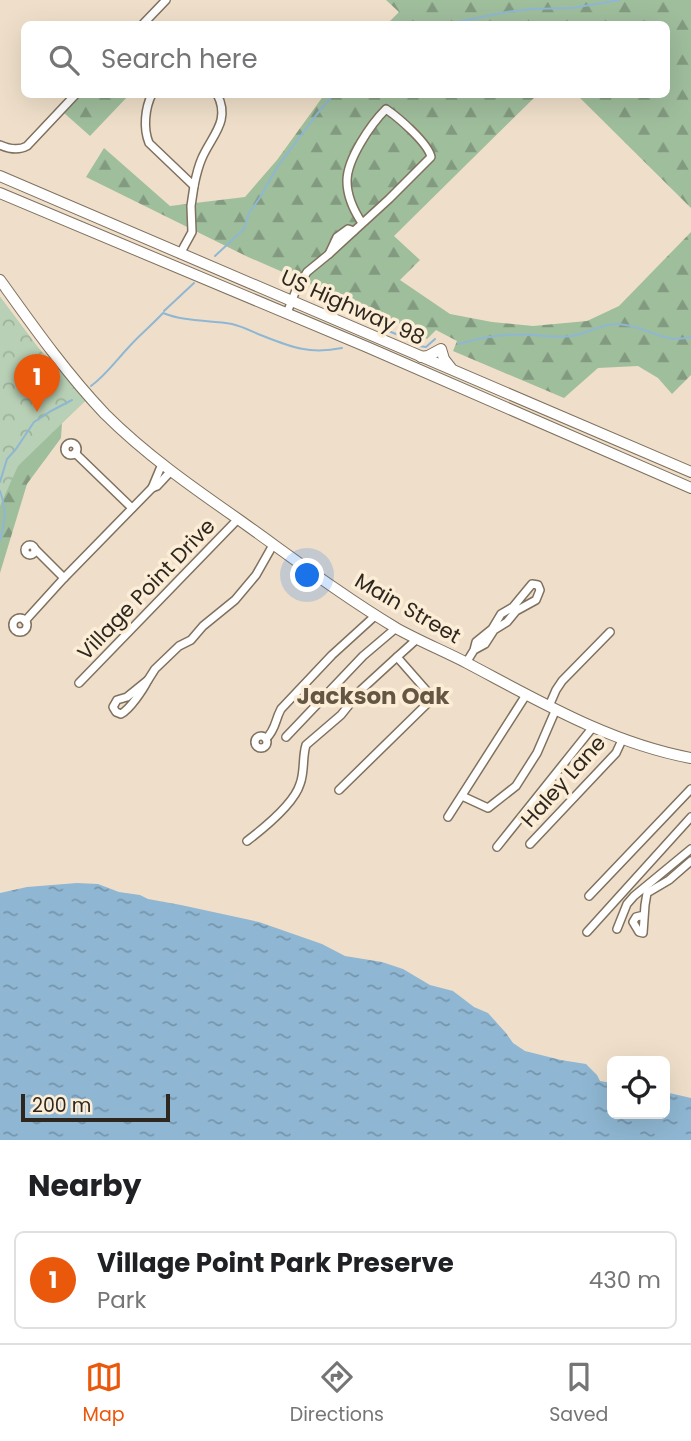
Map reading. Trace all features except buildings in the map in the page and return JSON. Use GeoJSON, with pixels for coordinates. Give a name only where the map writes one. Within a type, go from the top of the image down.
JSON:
{"type":"FeatureCollection","features":[{"type":"Feature","properties":{"kind":"main road","name":"US Highway 98"},"geometry":{"type":"LineString","coordinates":[[0,176],[691,472]]}},
{"type":"Feature","properties":{"kind":"main road","name":"US Highway 98"},"geometry":{"type":"LineString","coordinates":[[0,193],[287,313],[691,488]]}},
{"type":"Feature","properties":{"kind":"main road","name":"Main Street"},"geometry":{"type":"LineString","coordinates":[[0,280],[34,330],[120,428],[171,471],[273,545],[396,628],[526,695],[622,740],[691,758]]}},
{"type":"Feature","properties":{"kind":"main road"},"geometry":{"type":"LineString","coordinates":[[420,357],[441,349],[444,359],[453,371]]}},
{"type":"Feature","properties":{"kind":"street"},"geometry":{"type":"LineString","coordinates":[[146,21],[166,0]]}},
{"type":"Feature","properties":{"kind":"street"},"geometry":{"type":"LineString","coordinates":[[0,145],[18,149],[27,146],[72,98]]}},
{"type":"Feature","properties":{"kind":"street"},"geometry":{"type":"LineString","coordinates":[[150,98],[147,107],[149,143],[194,186]]}},
{"type":"Feature","properties":{"kind":"street"},"geometry":{"type":"LineString","coordinates":[[180,254],[192,232],[191,206],[201,159],[221,122],[222,106],[218,98]]}},
{"type":"Feature","properties":{"kind":"street"},"geometry":{"type":"LineString","coordinates":[[287,313],[307,272],[389,199],[431,157],[424,144],[399,118],[386,109],[365,136],[349,169],[349,195],[362,223]]}},
{"type":"Feature","properties":{"kind":"street"},"geometry":{"type":"LineString","coordinates":[[150,256],[155,244]]}},
{"type":"Feature","properties":{"kind":"street"},"geometry":{"type":"LineString","coordinates":[[557,430],[563,416]]}},
{"type":"Feature","properties":{"kind":"street"},"geometry":{"type":"LineString","coordinates":[[75,453],[132,509]]}},
{"type":"Feature","properties":{"kind":"street"},"geometry":{"type":"LineString","coordinates":[[25,621],[152,488],[162,464]]}},
{"type":"Feature","properties":{"kind":"street"},"geometry":{"type":"LineString","coordinates":[[152,488],[171,471]]}},
{"type":"Feature","properties":{"kind":"street","name":"Village Point Drive"},"geometry":{"type":"LineString","coordinates":[[79,683],[237,519]]}},
{"type":"Feature","properties":{"kind":"street"},"geometry":{"type":"LineString","coordinates":[[148,680],[128,697],[117,701],[113,706],[116,712],[121,715],[126,712],[141,692],[148,680],[155,668],[179,646],[195,637],[203,626],[235,600],[273,545]]}},
{"type":"Feature","properties":{"kind":"street"},"geometry":{"type":"LineString","coordinates":[[34,549],[64,578]]}},
{"type":"Feature","properties":{"kind":"street"},"geometry":{"type":"LineString","coordinates":[[466,663],[476,642],[493,630],[502,614],[514,609]]}},
{"type":"Feature","properties":{"kind":"street"},"geometry":{"type":"LineString","coordinates":[[266,739],[275,727],[281,709],[332,655],[376,615]]}},
{"type":"Feature","properties":{"kind":"street"},"geometry":{"type":"LineString","coordinates":[[286,737],[363,656],[396,628]]}},
{"type":"Feature","properties":{"kind":"street"},"geometry":{"type":"LineString","coordinates":[[462,796],[488,808],[516,786],[537,753],[556,690],[610,632]]}},
{"type":"Feature","properties":{"kind":"street"},"geometry":{"type":"LineString","coordinates":[[247,841],[298,791],[303,775],[306,745],[341,715],[361,690],[417,639]]}},
{"type":"Feature","properties":{"kind":"street"},"geometry":{"type":"LineString","coordinates":[[339,790],[433,698],[397,657]]}},
{"type":"Feature","properties":{"kind":"street"},"geometry":{"type":"LineString","coordinates":[[448,817],[526,695]]}},
{"type":"Feature","properties":{"kind":"street"},"geometry":{"type":"LineString","coordinates":[[497,847],[593,727]]}},
{"type":"Feature","properties":{"kind":"street","name":"Haley Lane"},"geometry":{"type":"LineString","coordinates":[[530,844],[616,753],[622,740]]}},
{"type":"Feature","properties":{"kind":"street"},"geometry":{"type":"LineString","coordinates":[[589,896],[691,789]]}},
{"type":"Feature","properties":{"kind":"street"},"geometry":{"type":"LineString","coordinates":[[587,932],[691,817]]}},
{"type":"Feature","properties":{"kind":"street"},"geometry":{"type":"LineString","coordinates":[[617,929],[627,904],[691,849]]}},
{"type":"Feature","properties":{"kind":"street"},"geometry":{"type":"LineString","coordinates":[[644,915],[647,893],[669,880],[691,861]]}},
{"type":"Feature","properties":{"kind":"green space"},"geometry":{"type":"Polygon","coordinates":[[[386,0],[691,0],[691,208],[580,98],[670,98],[670,21],[390,21],[399,12],[386,0]]]}},
{"type":"Feature","properties":{"kind":"green space"},"geometry":{"type":"Polygon","coordinates":[[[76,98],[126,98],[90,136],[63,112],[76,98]]]}},
{"type":"Feature","properties":{"kind":"green space"},"geometry":{"type":"Polygon","coordinates":[[[322,98],[534,98],[394,236],[420,260],[400,280],[450,314],[533,326],[587,321],[619,306],[691,232],[691,375],[672,394],[658,378],[638,366],[598,368],[564,398],[453,351],[457,341],[436,330],[427,339],[397,322],[248,257],[86,177],[104,148],[170,206],[245,197],[277,160],[322,98]]]}},
{"type":"Feature","properties":{"kind":"green space"},"geometry":{"type":"Polygon","coordinates":[[[0,297],[39,349],[79,391],[85,401],[62,423],[61,438],[27,484],[0,573],[0,297]]]}},
{"type":"Feature","properties":{"kind":"green space"},"geometry":{"type":"Polygon","coordinates":[[[0,297],[39,349],[79,391],[85,401],[18,466],[0,506],[0,297]]]}},
{"type":"Feature","properties":{"kind":"water"},"geometry":{"type":"Polygon","coordinates":[[[98,884],[148,899],[259,922],[322,944],[345,956],[382,962],[403,969],[430,985],[453,991],[474,1007],[488,1013],[513,1043],[525,1051],[586,1064],[600,1081],[607,1082],[607,1119],[670,1119],[670,1093],[691,1098],[691,1140],[0,1140],[0,893],[27,887],[98,884]]]}},
{"type":"Feature","properties":{"kind":"waterway"},"geometry":{"type":"LineString","coordinates":[[461,21],[507,12],[572,8],[620,0]]}},
{"type":"Feature","properties":{"kind":"waterway"},"geometry":{"type":"LineString","coordinates":[[215,256],[244,229],[249,213],[278,166],[331,98]]}},
{"type":"Feature","properties":{"kind":"waterway"},"geometry":{"type":"LineString","coordinates":[[164,311],[194,283]]}},
{"type":"Feature","properties":{"kind":"waterway"},"geometry":{"type":"LineString","coordinates":[[91,386],[163,313],[235,325],[308,350],[342,348]]}},
{"type":"Feature","properties":{"kind":"waterway"},"geometry":{"type":"LineString","coordinates":[[459,344],[505,335],[571,336],[612,324],[628,325],[663,337],[691,337]]}},
{"type":"Feature","properties":{"kind":"waterway"},"geometry":{"type":"LineString","coordinates":[[376,326],[419,346],[426,347],[435,339]]}},
{"type":"Feature","properties":{"kind":"waterway"},"geometry":{"type":"LineString","coordinates":[[0,482],[7,459],[34,422],[72,400]]}},
{"type":"Feature","properties":{"kind":"waterway"},"geometry":{"type":"LineString","coordinates":[[0,491],[4,504],[0,541]]}},
{"type":"Feature","properties":{"kind":"place","name":"Village Point Park Preserve"},"geometry":{"type":"Point","coordinates":[37,412]}},
{"type":"Feature","properties":{"kind":"district","name":"Jackson Oak"},"geometry":{"type":"Point","coordinates":[373,696]}}]}
